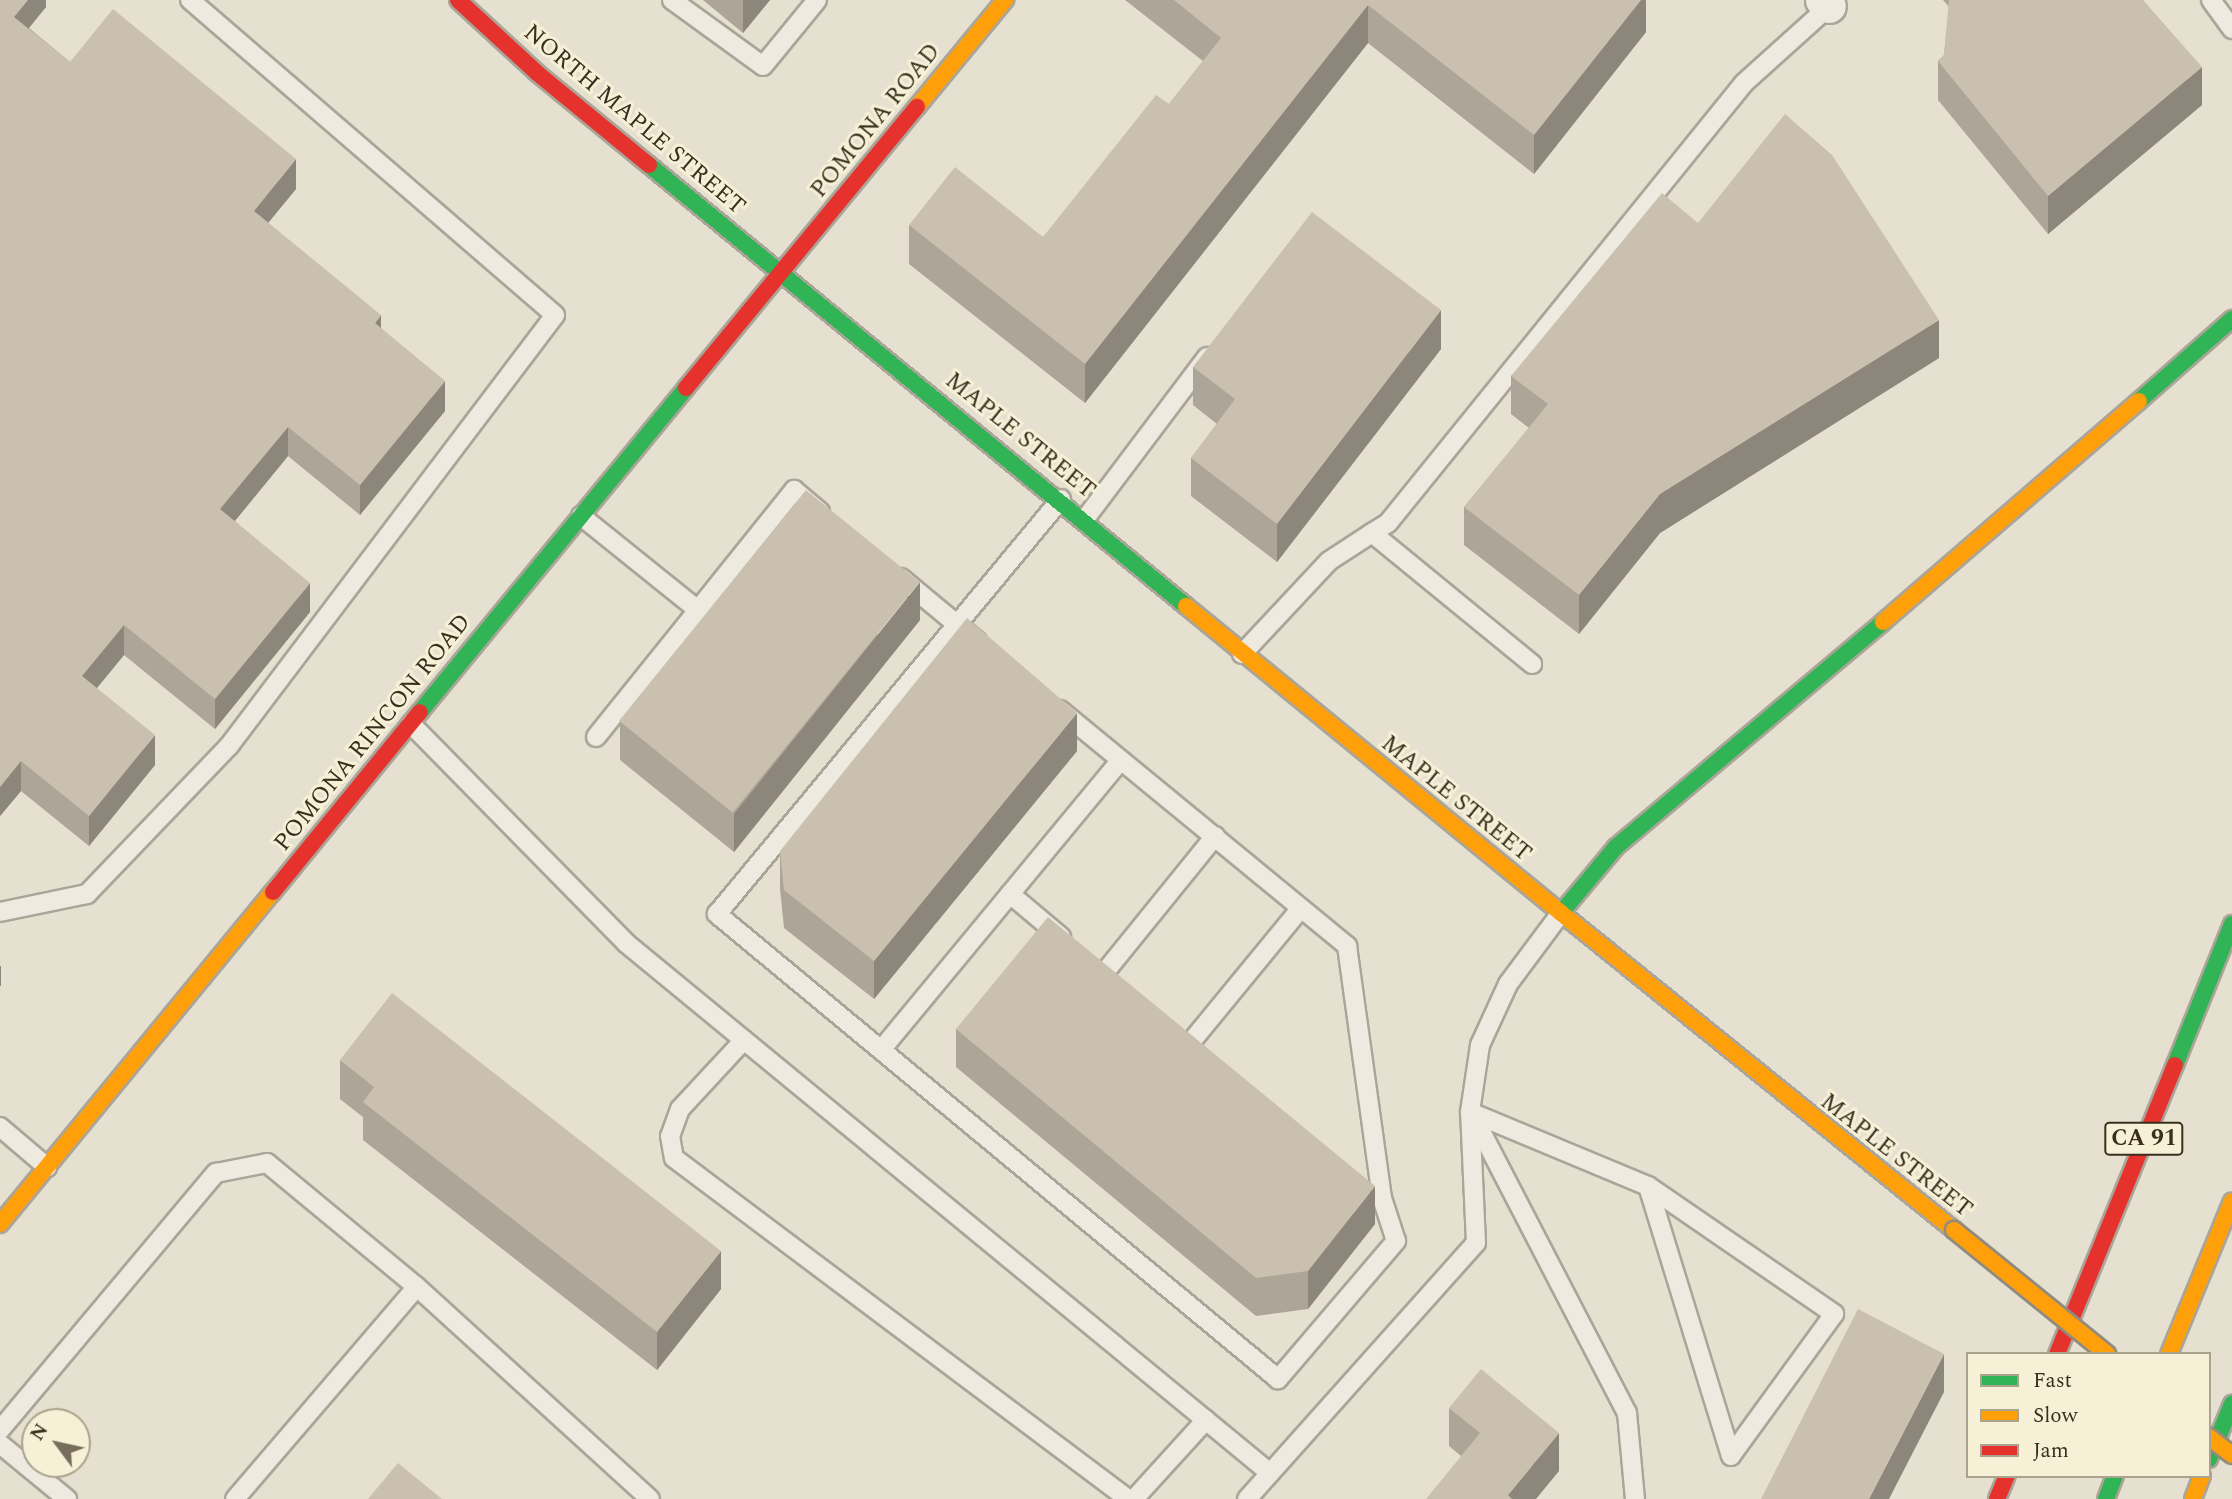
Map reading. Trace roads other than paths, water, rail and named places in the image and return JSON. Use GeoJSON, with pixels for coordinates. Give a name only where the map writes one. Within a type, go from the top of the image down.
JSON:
{"type":"FeatureCollection","features":[{"type":"Feature","properties":{"kind":"main road","name":"NORTH MAPLE STREET"},"geometry":{"type":"LineString","coordinates":[[458,0],[478,6],[537,73],[782,272]]}},
{"type":"Feature","properties":{"kind":"main road","name":"POMONA ROAD"},"geometry":{"type":"LineString","coordinates":[[782,272],[1005,0]]}},
{"type":"Feature","properties":{"kind":"main road","name":"MAPLE STREET"},"geometry":{"type":"LineString","coordinates":[[782,272],[1061,499],[1242,654],[2105,1352]]}},
{"type":"Feature","properties":{"kind":"main road","name":"POMONA RINCON ROAD"},"geometry":{"type":"LineString","coordinates":[[0,1224],[782,272]]}},
{"type":"Feature","properties":{"kind":"main road"},"geometry":{"type":"LineString","coordinates":[[1560,913],[1616,847],[1971,549],[2232,319]]}},
{"type":"Feature","properties":{"kind":"main road","name":"CA 91"},"geometry":{"type":"LineString","coordinates":[[2058,1352],[2232,924]]}},
{"type":"Feature","properties":{"kind":"main road"},"geometry":{"type":"LineString","coordinates":[[2170,1352],[2232,1201]]}},
{"type":"Feature","properties":{"kind":"main road"},"geometry":{"type":"LineString","coordinates":[[2211,1454],[2232,1404]]}},
{"type":"Feature","properties":{"kind":"main road"},"geometry":{"type":"LineString","coordinates":[[2211,1439],[2232,1455]]}},
{"type":"Feature","properties":{"kind":"main road"},"geometry":{"type":"LineString","coordinates":[[1997,1499],[2006,1478]]}},
{"type":"Feature","properties":{"kind":"main road"},"geometry":{"type":"LineString","coordinates":[[2106,1499],[2115,1478]]}},
{"type":"Feature","properties":{"kind":"main road"},"geometry":{"type":"LineString","coordinates":[[2193,1499],[2201,1478]]}},
{"type":"Feature","properties":{"kind":"lane"},"geometry":{"type":"LineString","coordinates":[[0,912],[87,894],[229,746],[555,315],[190,0]]}},
{"type":"Feature","properties":{"kind":"lane"},"geometry":{"type":"LineString","coordinates":[[672,0],[762,66],[817,0]]}},
{"type":"Feature","properties":{"kind":"lane"},"geometry":{"type":"LineString","coordinates":[[2211,0],[2232,29]]}},
{"type":"Feature","properties":{"kind":"lane"},"geometry":{"type":"LineString","coordinates":[[1242,654],[1329,561],[1388,523],[1744,83],[1830,1]]}},
{"type":"Feature","properties":{"kind":"lane"},"geometry":{"type":"LineString","coordinates":[[1085,519],[1218,344]]}},
{"type":"Feature","properties":{"kind":"lane"},"geometry":{"type":"LineString","coordinates":[[596,737],[794,490],[835,523]]}},
{"type":"Feature","properties":{"kind":"lane"},"geometry":{"type":"LineString","coordinates":[[1050,701],[1347,946],[1382,1198],[1396,1241],[1278,1380],[716,914],[1061,499]]}},
{"type":"Feature","properties":{"kind":"lane"},"geometry":{"type":"LineString","coordinates":[[582,516],[698,610]]}},
{"type":"Feature","properties":{"kind":"lane"},"geometry":{"type":"LineString","coordinates":[[1372,533],[1532,664]]}},
{"type":"Feature","properties":{"kind":"lane"},"geometry":{"type":"LineString","coordinates":[[886,566],[988,650]]}},
{"type":"Feature","properties":{"kind":"lane"},"geometry":{"type":"LineString","coordinates":[[411,724],[626,943],[1270,1472]]}},
{"type":"Feature","properties":{"kind":"lane"},"geometry":{"type":"LineString","coordinates":[[881,1050],[1121,760]]}},
{"type":"Feature","properties":{"kind":"lane"},"geometry":{"type":"LineString","coordinates":[[1105,972],[1214,836]]}},
{"type":"Feature","properties":{"kind":"lane"},"geometry":{"type":"LineString","coordinates":[[1010,894],[1073,946]]}},
{"type":"Feature","properties":{"kind":"lane"},"geometry":{"type":"LineString","coordinates":[[1191,1042],[1301,908]]}},
{"type":"Feature","properties":{"kind":"lane"},"geometry":{"type":"LineString","coordinates":[[1247,1499],[1476,1243],[1471,1112],[1479,1045],[1492,1013],[1560,913]]}},
{"type":"Feature","properties":{"kind":"lane"},"geometry":{"type":"LineString","coordinates":[[744,1040],[680,1109],[670,1136],[674,1158],[1128,1499]]}},
{"type":"Feature","properties":{"kind":"lane"},"geometry":{"type":"LineString","coordinates":[[1471,1112],[1648,1186],[1834,1314],[1731,1456],[1648,1186]]}},
{"type":"Feature","properties":{"kind":"lane"},"geometry":{"type":"LineString","coordinates":[[1471,1112],[1627,1413],[1635,1499]]}},
{"type":"Feature","properties":{"kind":"lane"},"geometry":{"type":"LineString","coordinates":[[0,1127],[47,1167]]}},
{"type":"Feature","properties":{"kind":"lane"},"geometry":{"type":"LineString","coordinates":[[0,1430],[216,1173],[267,1163],[417,1287],[650,1499]]}},
{"type":"Feature","properties":{"kind":"lane"},"geometry":{"type":"LineString","coordinates":[[1360,1181],[1382,1198]]}},
{"type":"Feature","properties":{"kind":"lane"},"geometry":{"type":"LineString","coordinates":[[235,1499],[417,1287]]}},
{"type":"Feature","properties":{"kind":"lane"},"geometry":{"type":"LineString","coordinates":[[1134,1499],[1206,1420]]}},
{"type":"Feature","properties":{"kind":"lane"},"geometry":{"type":"LineString","coordinates":[[0,1444],[66,1499]]}}]}
